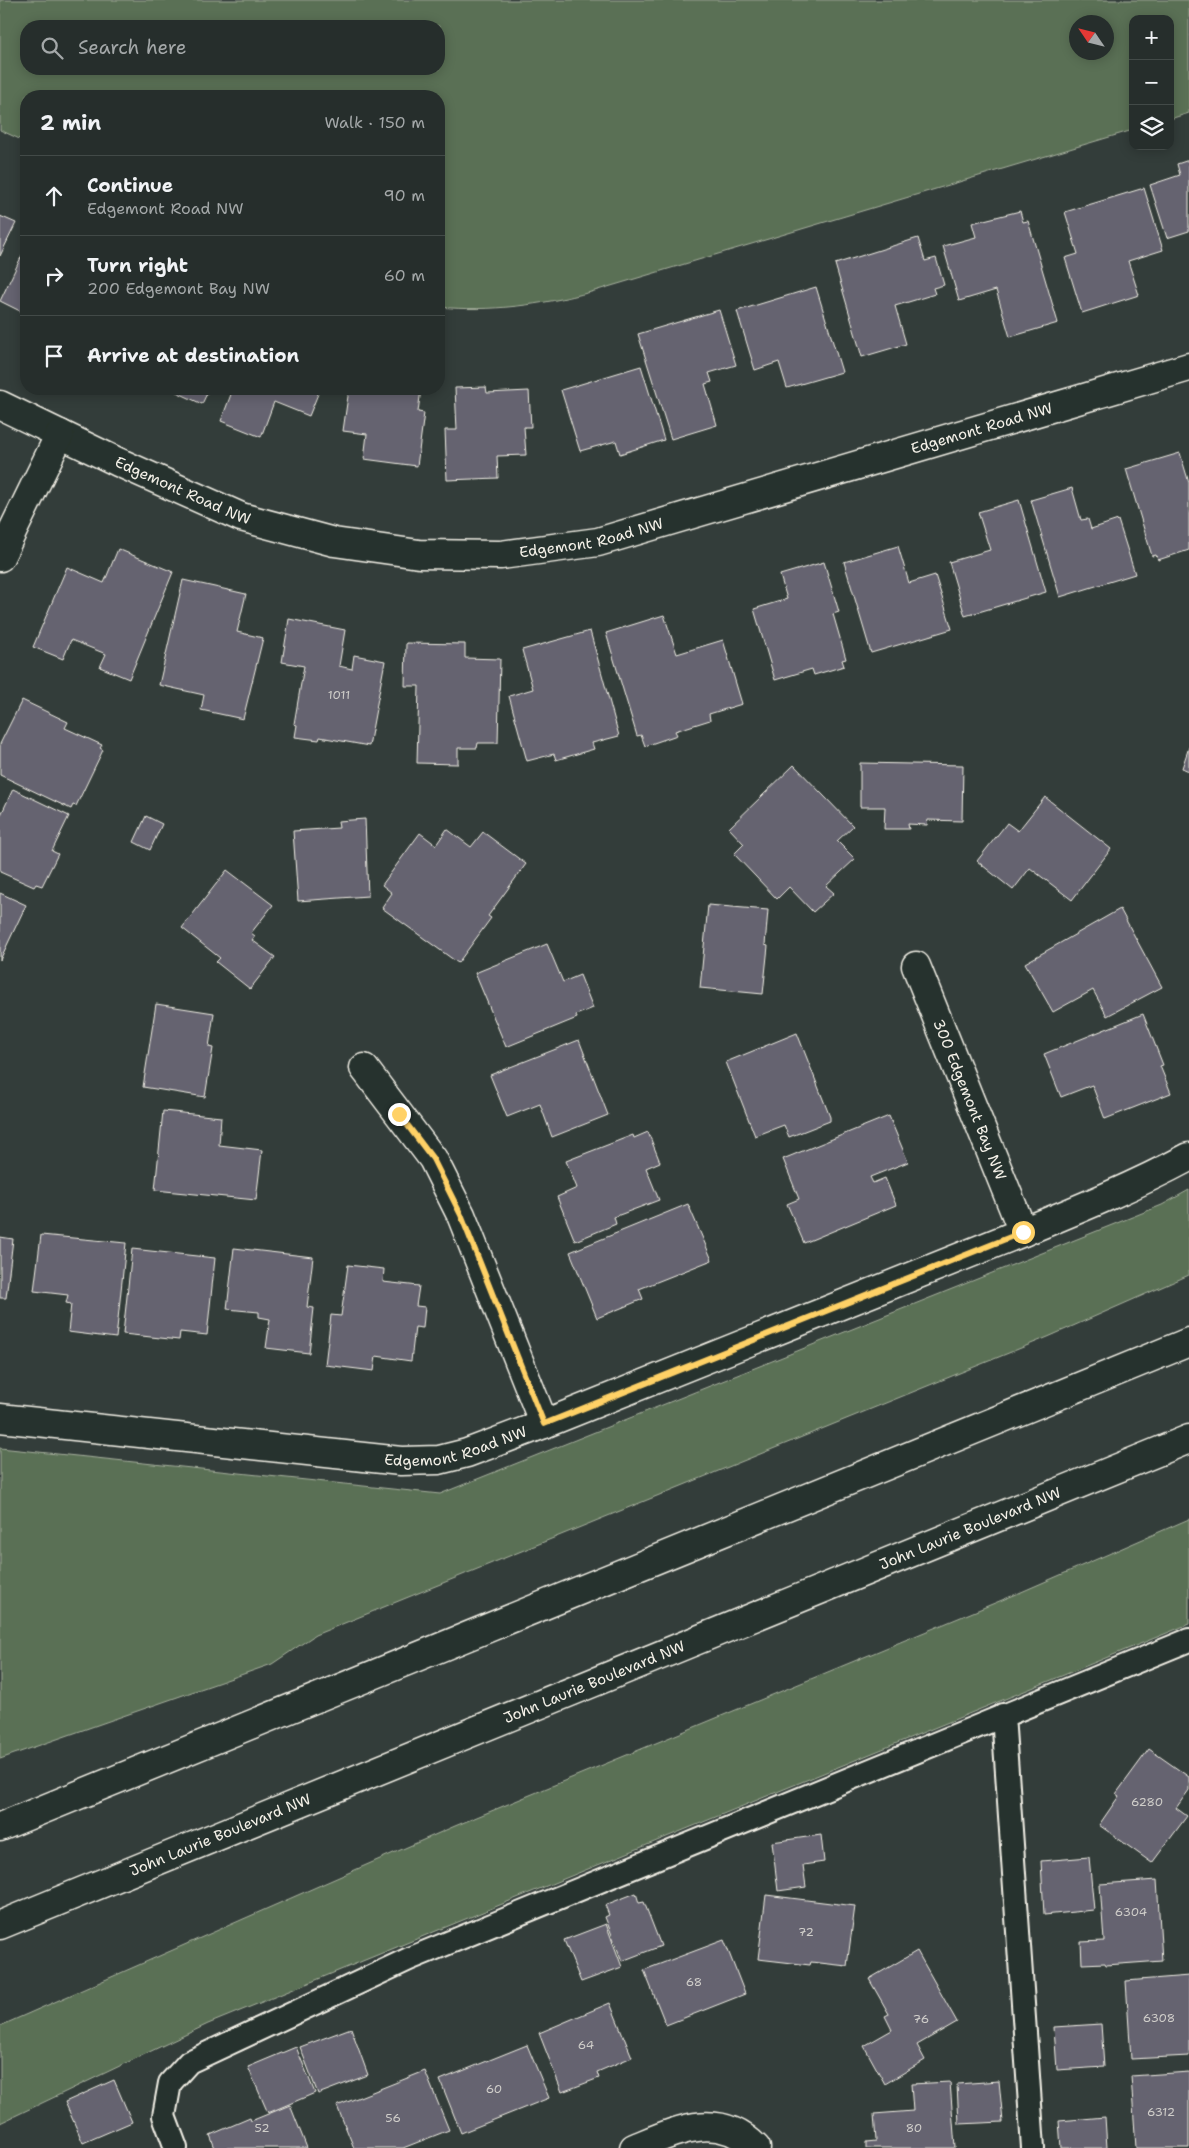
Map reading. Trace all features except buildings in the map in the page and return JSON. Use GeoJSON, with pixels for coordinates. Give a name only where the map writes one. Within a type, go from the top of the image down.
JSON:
{"type":"FeatureCollection","features":[{"type":"Feature","properties":{"kind":"street","name":"Edgemont Road NW"},"geometry":{"type":"LineString","coordinates":[[0,405],[241,517],[334,542],[419,554],[501,556],[598,542],[1189,367]]}},
{"type":"Feature","properties":{"kind":"street"},"geometry":{"type":"LineString","coordinates":[[0,557],[60,434]]}},
{"type":"Feature","properties":{"kind":"street","name":"300 Edgemont Bay NW"},"geometry":{"type":"LineString","coordinates":[[916,966],[1023,1232]]}},
{"type":"Feature","properties":{"kind":"street"},"geometry":{"type":"LineString","coordinates":[[364,1068],[433,1159],[461,1215],[544,1424]]}},
{"type":"Feature","properties":{"kind":"street","name":"Edgemont Road NW"},"geometry":{"type":"LineString","coordinates":[[0,1418],[401,1461],[439,1460],[467,1453],[544,1424],[1095,1203],[1158,1174],[1189,1157]]}},
{"type":"Feature","properties":{"kind":"street"},"geometry":{"type":"LineString","coordinates":[[2,1825],[1189,1342]]}},
{"type":"Feature","properties":{"kind":"street","name":"John Laurie Boulevard NW"},"geometry":{"type":"LineString","coordinates":[[0,1925],[1189,1439]]}},
{"type":"Feature","properties":{"kind":"street"},"geometry":{"type":"LineString","coordinates":[[634,2148],[684,2128],[706,2126],[735,2132],[756,2148]]}},
{"type":"Feature","properties":{"kind":"lane"},"geometry":{"type":"LineString","coordinates":[[176,2148],[164,2116],[170,2083],[190,2062],[410,1959],[1189,1640]]}},
{"type":"Feature","properties":{"kind":"lane"},"geometry":{"type":"LineString","coordinates":[[1003,1715],[1033,2148]]}},
{"type":"Feature","properties":{"kind":"green space"},"geometry":{"type":"Polygon","coordinates":[[[0,0],[1189,0],[1189,113],[1174,118],[1174,15],[1129,15],[1129,131],[591,292],[553,301],[496,308],[445,307],[445,90],[20,90],[20,139],[0,130],[0,0]]]}},
{"type":"Feature","properties":{"kind":"green space"},"geometry":{"type":"Polygon","coordinates":[[[1189,1190],[1189,1275],[1048,1337],[315,1635],[272,1664],[0,1759],[0,1448],[440,1494],[1162,1205],[1189,1190]]]}},
{"type":"Feature","properties":{"kind":"green space"},"geometry":{"type":"Polygon","coordinates":[[[1189,1519],[1189,1624],[208,2024],[0,2123],[0,2026],[455,1826],[1019,1593],[1189,1519]]]}},
{"type":"Feature","properties":{"kind":"route"},"geometry":{"type":"LineString","coordinates":[[399,1114],[433,1159],[461,1215],[544,1424],[1023,1232]]}}]}
